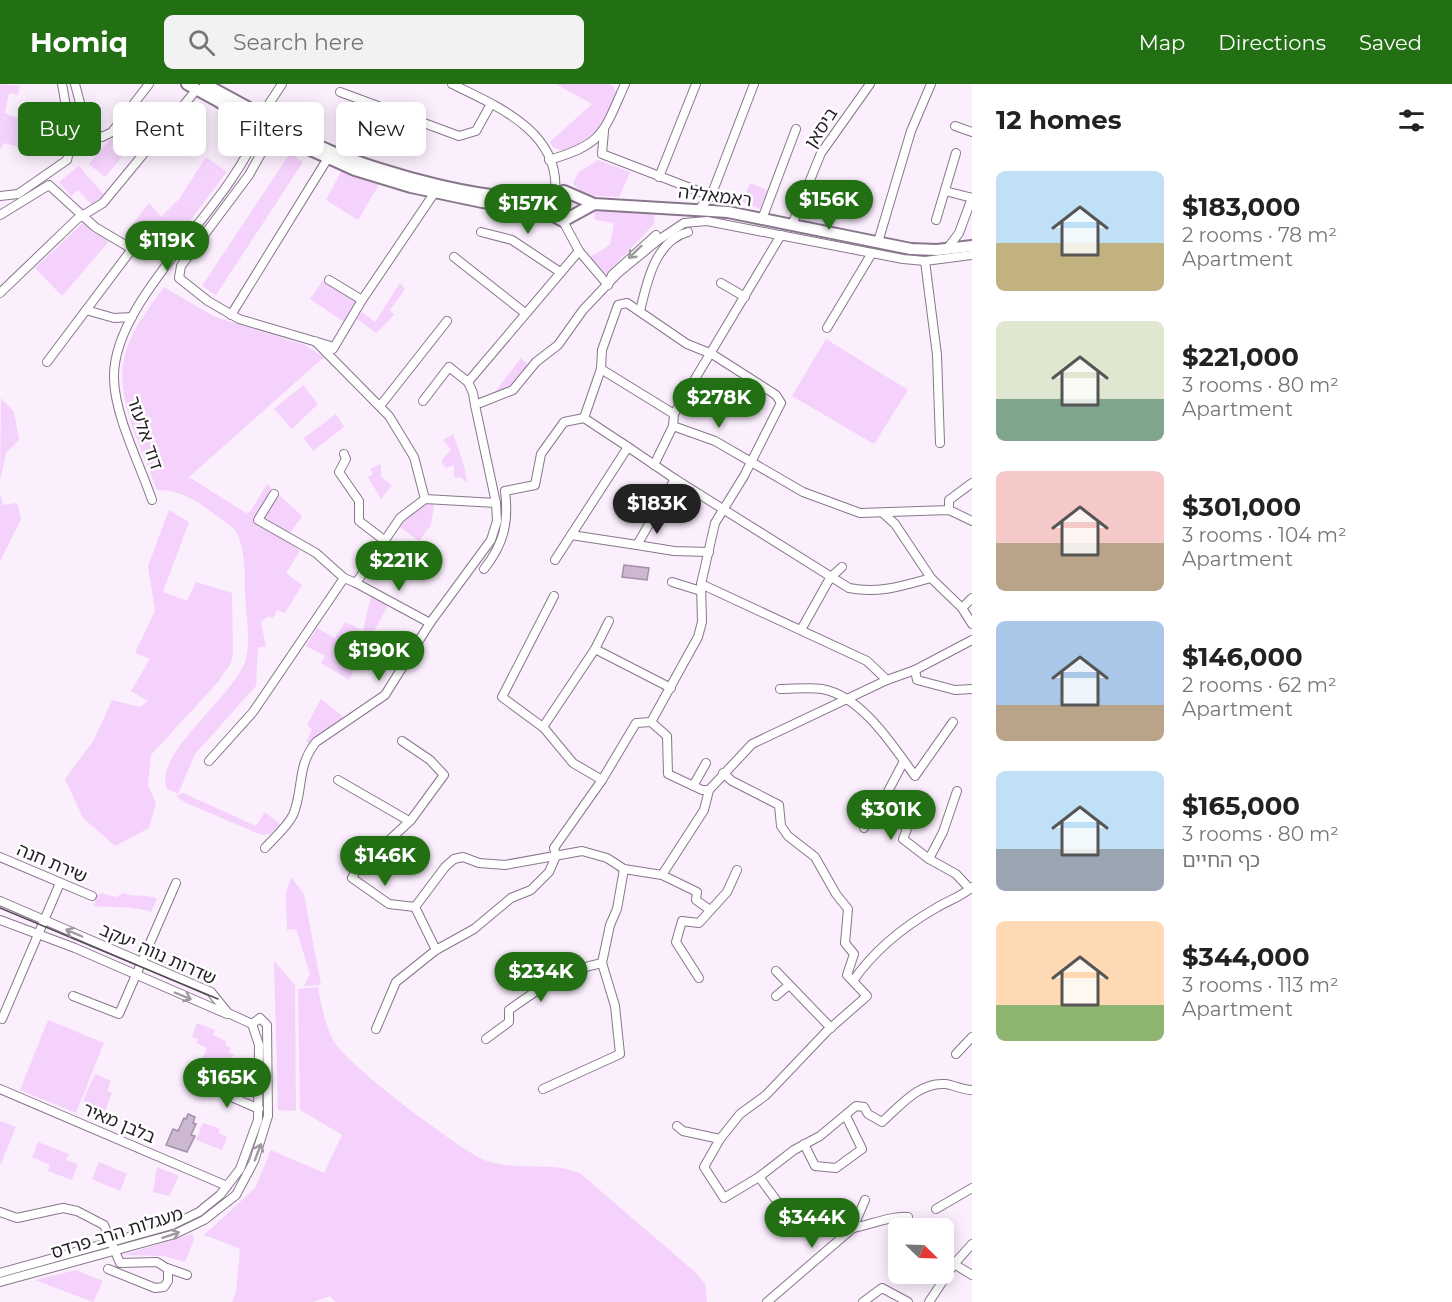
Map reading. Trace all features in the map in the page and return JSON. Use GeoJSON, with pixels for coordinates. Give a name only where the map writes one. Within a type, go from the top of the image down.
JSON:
{"type":"FeatureCollection","features":[{"type":"Feature","properties":{"kind":"highway"},"geometry":{"type":"LineString","coordinates":[[196,86],[234,102]]}},
{"type":"Feature","properties":{"kind":"highway"},"geometry":{"type":"LineString","coordinates":[[196,86],[220,102]]}},
{"type":"Feature","properties":{"kind":"highway"},"geometry":{"type":"LineString","coordinates":[[323,156],[355,170],[435,192],[482,202],[534,208],[563,221],[576,213],[578,203],[571,193],[490,194],[418,179],[324,147]]}},
{"type":"Feature","properties":{"kind":"highway","name":"ראמאללה"},"geometry":{"type":"LineString","coordinates":[[571,193],[594,204],[699,209],[921,250],[972,246]]}},
{"type":"Feature","properties":{"kind":"highway"},"geometry":{"type":"LineString","coordinates":[[550,214],[548,204],[554,194]]}},
{"type":"Feature","properties":{"kind":"highway","name":"ראמאללה"},"geometry":{"type":"LineString","coordinates":[[576,213],[594,204]]}},
{"type":"Feature","properties":{"kind":"street"},"geometry":{"type":"LineString","coordinates":[[0,196],[11,197],[18,194],[67,160],[72,140],[62,84]]}},
{"type":"Feature","properties":{"kind":"street"},"geometry":{"type":"LineString","coordinates":[[75,84],[87,129],[102,137],[112,132],[148,84]]}},
{"type":"Feature","properties":{"kind":"street"},"geometry":{"type":"LineString","coordinates":[[272,102],[282,84]]}},
{"type":"Feature","properties":{"kind":"street"},"geometry":{"type":"LineString","coordinates":[[452,84],[491,104],[534,131],[549,160],[554,179],[554,194]]}},
{"type":"Feature","properties":{"kind":"street"},"geometry":{"type":"LineString","coordinates":[[625,84],[604,131],[602,154],[711,196]]}},
{"type":"Feature","properties":{"kind":"street"},"geometry":{"type":"LineString","coordinates":[[659,177],[696,84]]}},
{"type":"Feature","properties":{"kind":"street"},"geometry":{"type":"LineString","coordinates":[[699,209],[711,196],[754,84]]}},
{"type":"Feature","properties":{"kind":"street","name":"ביסאן"},"geometry":{"type":"LineString","coordinates":[[792,225],[821,153],[870,84]]}},
{"type":"Feature","properties":{"kind":"street"},"geometry":{"type":"LineString","coordinates":[[878,242],[911,131],[931,84]]}},
{"type":"Feature","properties":{"kind":"street"},"geometry":{"type":"LineString","coordinates":[[0,293],[84,216],[103,203],[196,86]]}},
{"type":"Feature","properties":{"kind":"street"},"geometry":{"type":"LineString","coordinates":[[340,92],[459,136],[476,131],[491,104]]}},
{"type":"Feature","properties":{"kind":"street"},"geometry":{"type":"LineString","coordinates":[[955,126],[972,132]]}},
{"type":"Feature","properties":{"kind":"street"},"geometry":{"type":"LineString","coordinates":[[762,219],[796,129]]}},
{"type":"Feature","properties":{"kind":"street"},"geometry":{"type":"LineString","coordinates":[[549,160],[582,150],[604,131]]}},
{"type":"Feature","properties":{"kind":"street"},"geometry":{"type":"LineString","coordinates":[[936,220],[956,153]]}},
{"type":"Feature","properties":{"kind":"street","name":"דוד אלעזר"},"geometry":{"type":"LineString","coordinates":[[152,500],[115,392],[117,352],[132,317],[246,156]]}},
{"type":"Feature","properties":{"kind":"street"},"geometry":{"type":"LineString","coordinates":[[255,156],[249,176],[181,266],[181,281],[231,315],[334,347]]}},
{"type":"Feature","properties":{"kind":"street"},"geometry":{"type":"LineString","coordinates":[[231,315],[328,158]]}},
{"type":"Feature","properties":{"kind":"street"},"geometry":{"type":"LineString","coordinates":[[554,179],[559,187],[571,193]]}},
{"type":"Feature","properties":{"kind":"street"},"geometry":{"type":"LineString","coordinates":[[0,214],[49,185],[95,227],[132,249],[47,362]]}},
{"type":"Feature","properties":{"kind":"street"},"geometry":{"type":"LineString","coordinates":[[945,191],[972,198],[959,233],[947,249]]}},
{"type":"Feature","properties":{"kind":"street"},"geometry":{"type":"LineString","coordinates":[[329,356],[362,300],[435,192]]}},
{"type":"Feature","properties":{"kind":"street"},"geometry":{"type":"LineString","coordinates":[[475,405],[513,390],[536,362],[553,350],[582,310],[676,226],[699,220],[926,261],[972,255]]}},
{"type":"Feature","properties":{"kind":"street"},"geometry":{"type":"LineString","coordinates":[[563,221],[579,251],[608,285]]}},
{"type":"Feature","properties":{"kind":"street"},"geometry":{"type":"LineString","coordinates":[[481,232],[512,240],[560,272]]}},
{"type":"Feature","properties":{"kind":"street"},"geometry":{"type":"LineString","coordinates":[[640,311],[653,267],[670,242],[688,232]]}},
{"type":"Feature","properties":{"kind":"street"},"geometry":{"type":"LineString","coordinates":[[654,465],[673,426],[674,414],[712,354],[781,235]]}},
{"type":"Feature","properties":{"kind":"street"},"geometry":{"type":"LineString","coordinates":[[468,382],[579,251]]}},
{"type":"Feature","properties":{"kind":"street"},"geometry":{"type":"LineString","coordinates":[[827,328],[872,253]]}},
{"type":"Feature","properties":{"kind":"street"},"geometry":{"type":"LineString","coordinates":[[454,257],[525,312]]}},
{"type":"Feature","properties":{"kind":"street"},"geometry":{"type":"LineString","coordinates":[[926,261],[937,355],[940,443]]}},
{"type":"Feature","properties":{"kind":"street"},"geometry":{"type":"LineString","coordinates":[[328,280],[362,300]]}},
{"type":"Feature","properties":{"kind":"street"},"geometry":{"type":"LineString","coordinates":[[721,283],[745,297]]}},
{"type":"Feature","properties":{"kind":"street"},"geometry":{"type":"LineString","coordinates":[[584,418],[601,369],[602,350],[618,305],[627,303],[687,344],[712,354],[776,395],[781,403],[715,523],[701,587],[702,622],[698,637],[651,722]]}},
{"type":"Feature","properties":{"kind":"street"},"geometry":{"type":"LineString","coordinates":[[86,309],[114,318],[132,317]]}},
{"type":"Feature","properties":{"kind":"street"},"geometry":{"type":"LineString","coordinates":[[380,406],[447,321]]}},
{"type":"Feature","properties":{"kind":"street"},"geometry":{"type":"LineString","coordinates":[[315,341],[375,405],[380,406],[389,416],[414,457],[425,499]]}},
{"type":"Feature","properties":{"kind":"street"},"geometry":{"type":"LineString","coordinates":[[265,848],[292,818],[303,764],[308,752],[316,742],[385,695],[430,623],[488,546],[496,526],[496,503],[468,382],[449,368],[423,401]]}},
{"type":"Feature","properties":{"kind":"street"},"geometry":{"type":"LineString","coordinates":[[601,369],[674,414]]}},
{"type":"Feature","properties":{"kind":"street"},"geometry":{"type":"LineString","coordinates":[[484,569],[499,547],[504,534],[507,514],[506,491],[535,485],[542,454],[564,422],[584,418],[675,479],[849,588],[867,591],[893,589],[931,578]]}},
{"type":"Feature","properties":{"kind":"street"},"geometry":{"type":"LineString","coordinates":[[673,426],[715,441],[803,492],[828,503],[860,513],[884,514],[949,510],[972,521]]}},
{"type":"Feature","properties":{"kind":"street"},"geometry":{"type":"LineString","coordinates":[[555,560],[628,447]]}},
{"type":"Feature","properties":{"kind":"street"},"geometry":{"type":"LineString","coordinates":[[344,454],[346,459],[339,472],[359,501],[359,521],[384,540]]}},
{"type":"Feature","properties":{"kind":"street"},"geometry":{"type":"LineString","coordinates":[[637,545],[675,479]]}},
{"type":"Feature","properties":{"kind":"street"},"geometry":{"type":"LineString","coordinates":[[949,510],[949,500],[972,483]]}},
{"type":"Feature","properties":{"kind":"street"},"geometry":{"type":"LineString","coordinates":[[274,494],[258,520],[316,553],[344,578],[430,623]]}},
{"type":"Feature","properties":{"kind":"street"},"geometry":{"type":"LineString","coordinates":[[356,583],[400,518],[425,499],[496,503]]}},
{"type":"Feature","properties":{"kind":"street"},"geometry":{"type":"LineString","coordinates":[[884,514],[896,524],[931,578],[962,608],[972,624]]}},
{"type":"Feature","properties":{"kind":"street"},"geometry":{"type":"LineString","coordinates":[[571,535],[674,551],[709,552]]}},
{"type":"Feature","properties":{"kind":"street"},"geometry":{"type":"LineString","coordinates":[[802,628],[830,578],[842,567]]}},
{"type":"Feature","properties":{"kind":"street"},"geometry":{"type":"LineString","coordinates":[[209,761],[253,712],[344,578]]}},
{"type":"Feature","properties":{"kind":"street"},"geometry":{"type":"LineString","coordinates":[[672,582],[701,587],[802,628],[867,660],[887,680]]}},
{"type":"Feature","properties":{"kind":"street"},"geometry":{"type":"LineString","coordinates":[[554,596],[502,697],[543,727],[573,763],[602,780]]}},
{"type":"Feature","properties":{"kind":"street"},"geometry":{"type":"LineString","coordinates":[[962,608],[972,598]]}},
{"type":"Feature","properties":{"kind":"street"},"geometry":{"type":"LineString","coordinates":[[543,727],[595,649],[609,621]]}},
{"type":"Feature","properties":{"kind":"street"},"geometry":{"type":"LineString","coordinates":[[662,875],[704,810],[709,790],[723,772],[752,744],[847,697],[915,670],[972,640]]}},
{"type":"Feature","properties":{"kind":"street"},"geometry":{"type":"LineString","coordinates":[[595,649],[671,688]]}},
{"type":"Feature","properties":{"kind":"street"},"geometry":{"type":"LineString","coordinates":[[915,670],[917,680],[954,690],[972,689]]}},
{"type":"Feature","properties":{"kind":"street"},"geometry":{"type":"LineString","coordinates":[[780,689],[822,689],[847,697],[885,732],[915,776],[953,722]]}},
{"type":"Feature","properties":{"kind":"street"},"geometry":{"type":"LineString","coordinates":[[376,1029],[396,982],[436,950],[474,929],[511,898],[531,890],[549,872],[556,856],[554,848],[602,780],[636,723],[651,722],[667,736],[668,774],[693,786],[709,790]]}},
{"type":"Feature","properties":{"kind":"street"},"geometry":{"type":"LineString","coordinates":[[402,741],[430,760],[444,775],[409,821],[356,871],[352,878],[389,904],[415,908]]}},
{"type":"Feature","properties":{"kind":"street"},"geometry":{"type":"LineString","coordinates":[[864,828],[883,796],[885,797],[904,761]]}},
{"type":"Feature","properties":{"kind":"street"},"geometry":{"type":"LineString","coordinates":[[693,786],[706,763]]}},
{"type":"Feature","properties":{"kind":"street"},"geometry":{"type":"LineString","coordinates":[[723,772],[732,781],[781,806],[780,826],[788,836],[815,857],[836,894],[848,909],[845,943],[854,954],[847,975],[867,996],[831,1028],[766,1095],[740,1114],[720,1139],[704,1167],[724,1198],[759,1177],[846,1116],[856,1106],[864,1107],[868,1114],[882,1122],[929,1084],[947,1084],[972,1090]]}},
{"type":"Feature","properties":{"kind":"street"},"geometry":{"type":"LineString","coordinates":[[338,780],[409,821]]}},
{"type":"Feature","properties":{"kind":"street"},"geometry":{"type":"LineString","coordinates":[[929,859],[943,832],[957,791]]}},
{"type":"Feature","properties":{"kind":"street"},"geometry":{"type":"LineString","coordinates":[[853,981],[901,929],[940,906],[961,897],[971,888],[956,874],[929,859],[903,839],[907,829],[894,815],[895,808],[885,797]]}},
{"type":"Feature","properties":{"kind":"street"},"geometry":{"type":"LineString","coordinates":[[415,908],[433,881],[454,859],[463,857],[479,863],[505,865],[582,850],[607,858],[624,869],[662,875],[697,892],[696,900],[710,910]]}},
{"type":"Feature","properties":{"kind":"street","name":"שירת חנה"},"geometry":{"type":"LineString","coordinates":[[0,857],[92,896]]}},
{"type":"Feature","properties":{"kind":"street"},"geometry":{"type":"LineString","coordinates":[[543,1089],[620,1054],[615,1006],[602,963],[610,925],[617,909],[624,869]]}},
{"type":"Feature","properties":{"kind":"street"},"geometry":{"type":"LineString","coordinates":[[699,978],[676,942],[682,921],[699,923],[727,892],[737,870]]}},
{"type":"Feature","properties":{"kind":"street"},"geometry":{"type":"LineString","coordinates":[[2,1019],[60,883]]}},
{"type":"Feature","properties":{"kind":"street"},"geometry":{"type":"LineString","coordinates":[[74,996],[119,1014],[176,883]]}},
{"type":"Feature","properties":{"kind":"street","name":"שדרות נווה יעקב"},"geometry":{"type":"LineString","coordinates":[[0,901],[214,993],[231,1016]]}},
{"type":"Feature","properties":{"kind":"street"},"geometry":{"type":"LineString","coordinates":[[415,908],[436,950]]}},
{"type":"Feature","properties":{"kind":"street","name":"שדרות נווה יעקב"},"geometry":{"type":"LineString","coordinates":[[0,920],[231,1016]]}},
{"type":"Feature","properties":{"kind":"street"},"geometry":{"type":"LineString","coordinates":[[486,1039],[509,1022],[509,1010],[542,987],[572,970],[602,963]]}},
{"type":"Feature","properties":{"kind":"street"},"geometry":{"type":"LineString","coordinates":[[776,971],[831,1028]]}},
{"type":"Feature","properties":{"kind":"street"},"geometry":{"type":"LineString","coordinates":[[776,996],[789,985]]}},
{"type":"Feature","properties":{"kind":"street"},"geometry":{"type":"LineString","coordinates":[[231,1016],[252,1024]]}},
{"type":"Feature","properties":{"kind":"street"},"geometry":{"type":"LineString","coordinates":[[258,1018],[264,1020],[267,1025],[265,1030],[255,1033],[252,1024],[258,1018]]}},
{"type":"Feature","properties":{"kind":"street","name":"מעגלות הרב פרדס"},"geometry":{"type":"LineString","coordinates":[[0,1273],[185,1230],[211,1215],[237,1192],[260,1147],[268,1116],[265,1030]]}},
{"type":"Feature","properties":{"kind":"street","name":"מעגלות הרב פרדס"},"geometry":{"type":"LineString","coordinates":[[0,1282],[181,1222],[206,1207],[240,1169],[249,1149],[259,1109],[259,1045],[255,1033]]}},
{"type":"Feature","properties":{"kind":"street"},"geometry":{"type":"LineString","coordinates":[[956,1054],[972,1037]]}},
{"type":"Feature","properties":{"kind":"street"},"geometry":{"type":"LineString","coordinates":[[204,1085],[259,1109]]}},
{"type":"Feature","properties":{"kind":"street","name":"בלבן מאיר"},"geometry":{"type":"LineString","coordinates":[[0,1089],[227,1186],[236,1183],[237,1192]]}},
{"type":"Feature","properties":{"kind":"street"},"geometry":{"type":"LineString","coordinates":[[804,1144],[815,1166],[836,1168],[862,1149],[846,1116]]}},
{"type":"Feature","properties":{"kind":"street"},"geometry":{"type":"LineString","coordinates":[[677,1126],[683,1131],[720,1139]]}},
{"type":"Feature","properties":{"kind":"street"},"geometry":{"type":"LineString","coordinates":[[759,1177],[791,1220]]}},
{"type":"Feature","properties":{"kind":"street"},"geometry":{"type":"LineString","coordinates":[[936,1209],[972,1188]]}},
{"type":"Feature","properties":{"kind":"street"},"geometry":{"type":"LineString","coordinates":[[767,1302],[853,1228],[865,1200]]}},
{"type":"Feature","properties":{"kind":"street"},"geometry":{"type":"LineString","coordinates":[[0,1212],[17,1218],[63,1208],[77,1211],[99,1221],[114,1246],[118,1261],[124,1264],[157,1262],[187,1275]]}},
{"type":"Feature","properties":{"kind":"street"},"geometry":{"type":"LineString","coordinates":[[853,1228],[880,1223],[897,1216],[908,1217]]}},
{"type":"Feature","properties":{"kind":"street"},"geometry":{"type":"LineString","coordinates":[[972,1244],[954,1264],[972,1275]]}},
{"type":"Feature","properties":{"kind":"street"},"geometry":{"type":"LineString","coordinates":[[108,1269],[161,1288],[168,1281],[167,1268]]}},
{"type":"Feature","properties":{"kind":"street"},"geometry":{"type":"LineString","coordinates":[[929,1302],[941,1284]]}},
{"type":"Feature","properties":{"kind":"street"},"geometry":{"type":"LineString","coordinates":[[863,1302],[882,1288],[909,1302]]}},
{"type":"Feature","properties":{"kind":"shaded area"},"geometry":{"type":"Polygon","coordinates":[[[0,84],[20,86],[18,95],[9,93],[5,113],[18,118],[18,146],[4,143],[2,149],[0,148],[0,84]]]}},
{"type":"Feature","properties":{"kind":"shaded area"},"geometry":{"type":"Polygon","coordinates":[[[556,84],[608,84],[613,86],[617,94],[597,130],[583,141],[563,151],[553,147],[550,142],[592,104],[556,84]]]}},
{"type":"Feature","properties":{"kind":"shaded area"},"geometry":{"type":"Polygon","coordinates":[[[113,136],[113,156],[123,156],[105,177],[89,164],[96,156],[101,156],[101,150],[113,136]]]}},
{"type":"Feature","properties":{"kind":"shaded area"},"geometry":{"type":"Polygon","coordinates":[[[288,156],[294,156],[303,162],[216,295],[202,286],[288,156]]]}},
{"type":"Feature","properties":{"kind":"shaded area"},"geometry":{"type":"Polygon","coordinates":[[[206,157],[227,172],[160,260],[124,235],[149,203],[161,217],[180,198],[206,157]]]}},
{"type":"Feature","properties":{"kind":"shaded area"},"geometry":{"type":"Polygon","coordinates":[[[598,160],[630,172],[619,197],[587,194],[573,183],[579,172],[598,160]]]}},
{"type":"Feature","properties":{"kind":"shaded area"},"geometry":{"type":"Polygon","coordinates":[[[79,166],[104,195],[92,205],[78,190],[71,196],[59,182],[79,166]]]}},
{"type":"Feature","properties":{"kind":"shaded area"},"geometry":{"type":"Polygon","coordinates":[[[343,168],[380,183],[358,220],[326,200],[343,168]]]}},
{"type":"Feature","properties":{"kind":"shaded area"},"geometry":{"type":"Polygon","coordinates":[[[750,183],[767,190],[760,209],[742,202],[750,183]]]}},
{"type":"Feature","properties":{"kind":"shaded area"},"geometry":{"type":"Polygon","coordinates":[[[594,209],[655,212],[654,224],[606,274],[590,257],[610,245],[614,223],[595,220],[594,209]]]}},
{"type":"Feature","properties":{"kind":"shaded area"},"geometry":{"type":"Polygon","coordinates":[[[83,223],[92,232],[110,240],[62,296],[35,268],[83,223]]]}},
{"type":"Feature","properties":{"kind":"shaded area"},"geometry":{"type":"Polygon","coordinates":[[[324,279],[357,301],[344,322],[310,299],[324,279]]]}},
{"type":"Feature","properties":{"kind":"shaded area"},"geometry":{"type":"Polygon","coordinates":[[[400,283],[405,289],[390,310],[394,315],[376,333],[357,319],[362,312],[375,322],[400,283]]]}},
{"type":"Feature","properties":{"kind":"shaded area"},"geometry":{"type":"Polygon","coordinates":[[[164,287],[215,317],[305,345],[324,357],[189,477],[246,513],[250,512],[267,484],[302,516],[285,540],[300,551],[286,573],[302,585],[285,613],[277,610],[273,618],[268,616],[261,622],[266,647],[258,647],[256,686],[195,754],[178,794],[167,789],[166,775],[171,760],[195,726],[237,676],[245,662],[248,635],[244,560],[236,531],[190,498],[166,490],[157,490],[126,404],[123,368],[126,351],[137,325],[164,287]]]}},
{"type":"Feature","properties":{"kind":"shaded area"},"geometry":{"type":"Polygon","coordinates":[[[826,339],[908,390],[874,444],[792,396],[826,339]]]}},
{"type":"Feature","properties":{"kind":"shaded area"},"geometry":{"type":"Polygon","coordinates":[[[521,358],[529,366],[507,391],[491,397],[521,358]]]}},
{"type":"Feature","properties":{"kind":"shaded area"},"geometry":{"type":"Polygon","coordinates":[[[303,385],[318,404],[292,429],[274,409],[303,385]]]}},
{"type":"Feature","properties":{"kind":"shaded area"},"geometry":{"type":"Polygon","coordinates":[[[1,398],[14,412],[19,440],[6,453],[0,481],[1,398]]]}},
{"type":"Feature","properties":{"kind":"shaded area"},"geometry":{"type":"Polygon","coordinates":[[[336,414],[344,427],[313,451],[304,438],[336,414]]]}},
{"type":"Feature","properties":{"kind":"shaded area"},"geometry":{"type":"Polygon","coordinates":[[[453,434],[464,465],[467,484],[462,478],[454,477],[454,465],[446,468],[441,461],[451,450],[443,440],[453,434]]]}},
{"type":"Feature","properties":{"kind":"shaded area"},"geometry":{"type":"Polygon","coordinates":[[[381,464],[381,477],[392,485],[381,499],[368,477],[373,474],[370,469],[381,464]]]}},
{"type":"Feature","properties":{"kind":"shaded area"},"geometry":{"type":"Polygon","coordinates":[[[0,493],[3,505],[17,503],[21,519],[0,561],[0,493]]]}},
{"type":"Feature","properties":{"kind":"shaded area"},"geometry":{"type":"Polygon","coordinates":[[[427,503],[434,505],[431,525],[419,541],[397,525],[427,503]]]}},
{"type":"Feature","properties":{"kind":"shaded area"},"geometry":{"type":"Polygon","coordinates":[[[169,510],[189,522],[163,592],[187,601],[196,582],[232,593],[233,652],[231,663],[217,683],[151,755],[148,785],[156,803],[149,828],[115,846],[83,818],[65,779],[94,740],[112,700],[140,707],[148,701],[131,691],[150,659],[135,653],[155,611],[148,566],[169,510]]]}},
{"type":"Feature","properties":{"kind":"shaded area"},"geometry":{"type":"Polygon","coordinates":[[[371,596],[388,605],[349,680],[321,663],[325,656],[306,646],[317,628],[335,638],[345,622],[363,631],[371,596]]]}},
{"type":"Feature","properties":{"kind":"shaded area"},"geometry":{"type":"Polygon","coordinates":[[[321,699],[345,718],[324,731],[310,744],[306,742],[312,729],[307,725],[321,699]]]}},
{"type":"Feature","properties":{"kind":"shaded area"},"geometry":{"type":"Polygon","coordinates":[[[183,793],[256,826],[265,812],[281,825],[270,834],[262,835],[186,803],[176,796],[183,793]]]}},
{"type":"Feature","properties":{"kind":"shaded area"},"geometry":{"type":"Polygon","coordinates":[[[291,877],[304,894],[321,985],[304,986],[310,974],[296,929],[287,930],[286,893],[291,877]]]}},
{"type":"Feature","properties":{"kind":"shaded area"},"geometry":{"type":"Polygon","coordinates":[[[101,893],[116,897],[123,893],[157,899],[151,912],[94,906],[97,895],[101,893]]]}},
{"type":"Feature","properties":{"kind":"shaded area"},"geometry":{"type":"Polygon","coordinates":[[[274,961],[295,985],[296,1111],[278,1110],[274,961]]]}},
{"type":"Feature","properties":{"kind":"shaded area"},"geometry":{"type":"Polygon","coordinates":[[[318,987],[333,1040],[358,1067],[380,1086],[454,1142],[487,1161],[499,1164],[560,1168],[581,1174],[696,1273],[705,1284],[707,1302],[336,1302],[330,1296],[313,1302],[232,1302],[236,1292],[240,1249],[204,1235],[255,1188],[271,1150],[324,1173],[342,1135],[300,1110],[298,989],[318,987]]]}},
{"type":"Feature","properties":{"kind":"shaded area"},"geometry":{"type":"Polygon","coordinates":[[[48,1020],[104,1043],[76,1113],[20,1090],[48,1020]]]}},
{"type":"Feature","properties":{"kind":"shaded area"},"geometry":{"type":"Polygon","coordinates":[[[197,1023],[215,1030],[213,1035],[226,1041],[225,1045],[231,1048],[229,1052],[234,1054],[223,1079],[198,1068],[207,1048],[196,1043],[198,1039],[192,1037],[197,1023]]]}},
{"type":"Feature","properties":{"kind":"shaded area"},"geometry":{"type":"Polygon","coordinates":[[[95,1074],[111,1081],[107,1091],[112,1093],[105,1111],[83,1101],[95,1074]]]}},
{"type":"Feature","properties":{"kind":"shaded area"},"geometry":{"type":"Polygon","coordinates":[[[0,1121],[16,1127],[1,1164],[0,1163],[0,1121]]]}},
{"type":"Feature","properties":{"kind":"shaded area"},"geometry":{"type":"Polygon","coordinates":[[[203,1123],[220,1129],[218,1133],[227,1137],[222,1150],[196,1140],[203,1123]]]}},
{"type":"Feature","properties":{"kind":"shaded area"},"geometry":{"type":"Polygon","coordinates":[[[38,1142],[69,1154],[66,1160],[78,1164],[72,1180],[48,1171],[50,1165],[32,1157],[38,1142]]]}},
{"type":"Feature","properties":{"kind":"shaded area"},"geometry":{"type":"Polygon","coordinates":[[[99,1162],[127,1174],[120,1191],[92,1179],[99,1162]]]}},
{"type":"Feature","properties":{"kind":"shaded area"},"geometry":{"type":"Polygon","coordinates":[[[157,1167],[179,1176],[169,1196],[153,1192],[157,1167]]]}},
{"type":"Feature","properties":{"kind":"shaded area"},"geometry":{"type":"Polygon","coordinates":[[[192,1234],[194,1240],[185,1262],[164,1256],[123,1255],[192,1234]]]}},
{"type":"Feature","properties":{"kind":"shaded area"},"geometry":{"type":"Polygon","coordinates":[[[76,1270],[103,1281],[93,1302],[35,1280],[76,1270]]]}},
{"type":"Feature","properties":{"kind":"building"},"geometry":{"type":"Polygon","coordinates":[[[624,565],[649,568],[647,580],[622,577],[624,565]]]}},
{"type":"Feature","properties":{"kind":"building"},"geometry":{"type":"Polygon","coordinates":[[[188,1114],[195,1117],[193,1123],[196,1124],[191,1135],[195,1136],[187,1152],[166,1145],[173,1129],[178,1131],[188,1114]]]}},
{"type":"Feature","properties":{"kind":"tram line"},"geometry":{"type":"LineString","coordinates":[[0,908],[218,999]]}}]}
